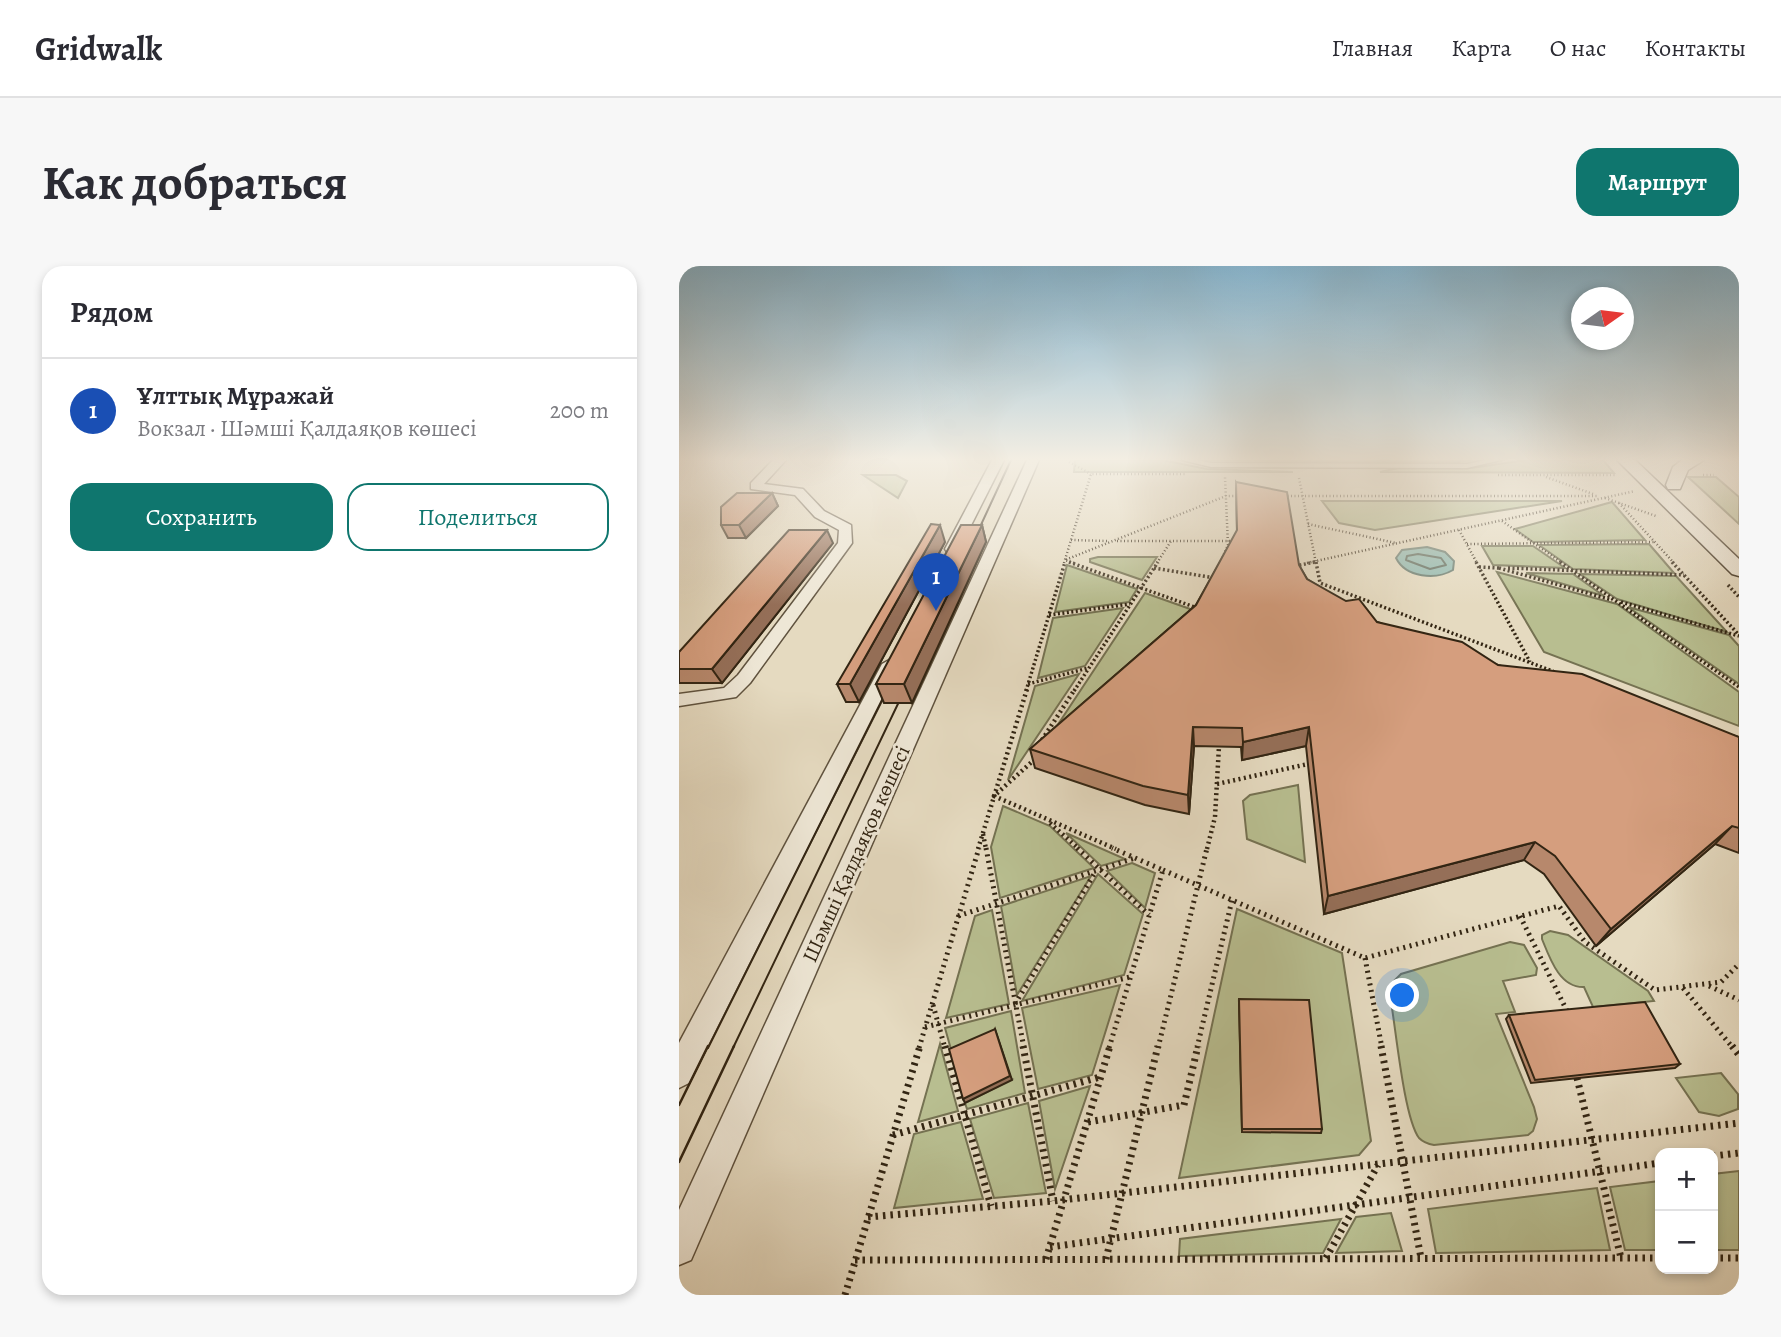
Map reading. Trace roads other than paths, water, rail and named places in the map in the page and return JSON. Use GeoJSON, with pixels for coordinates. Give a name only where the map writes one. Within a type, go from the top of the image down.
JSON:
{"type":"FeatureCollection","features":[{"type":"Feature","properties":{"kind":"main road"},"geometry":{"type":"LineString","coordinates":[[1669,508],[1739,570]]}},
{"type":"Feature","properties":{"kind":"main road"},"geometry":{"type":"LineString","coordinates":[[1699,508],[1739,545]]}},
{"type":"Feature","properties":{"kind":"street"},"geometry":{"type":"LineString","coordinates":[[679,700],[729,693],[737,686],[845,543],[846,528],[830,522],[811,508]]}},
{"type":"Feature","properties":{"kind":"street"},"geometry":{"type":"LineString","coordinates":[[940,572],[973,508]]}},
{"type":"Feature","properties":{"kind":"street","name":"Шәмші Қалдаяқов көшесі"},"geometry":{"type":"LineString","coordinates":[[679,1248],[1011,508]]}},
{"type":"Feature","properties":{"kind":"street"},"geometry":{"type":"LineString","coordinates":[[679,1073],[901,646]]}},
{"type":"Feature","properties":{"kind":"water"},"geometry":{"type":"Polygon","coordinates":[[[1427,547],[1445,552],[1454,561],[1453,570],[1438,575],[1422,575],[1407,570],[1396,558],[1402,550],[1427,547]]]}},
{"type":"Feature","properties":{"kind":"tram line"},"geometry":{"type":"LineString","coordinates":[[973,542],[989,508]]}},
{"type":"Feature","properties":{"kind":"tram line"},"geometry":{"type":"LineString","coordinates":[[708,1048],[891,682]]}},
{"type":"Feature","properties":{"kind":"tram line"},"geometry":{"type":"LineString","coordinates":[[733,1048],[907,685]]}},
{"type":"Feature","properties":{"kind":"tram line"},"geometry":{"type":"LineString","coordinates":[[679,1105],[708,1046]]}},
{"type":"Feature","properties":{"kind":"tram line"},"geometry":{"type":"LineString","coordinates":[[679,1162],[734,1046]]}},
{"type":"Feature","properties":{"kind":"place","name":"Ұлттық Мұражай"},"geometry":{"type":"Point","coordinates":[936,611]}}]}
